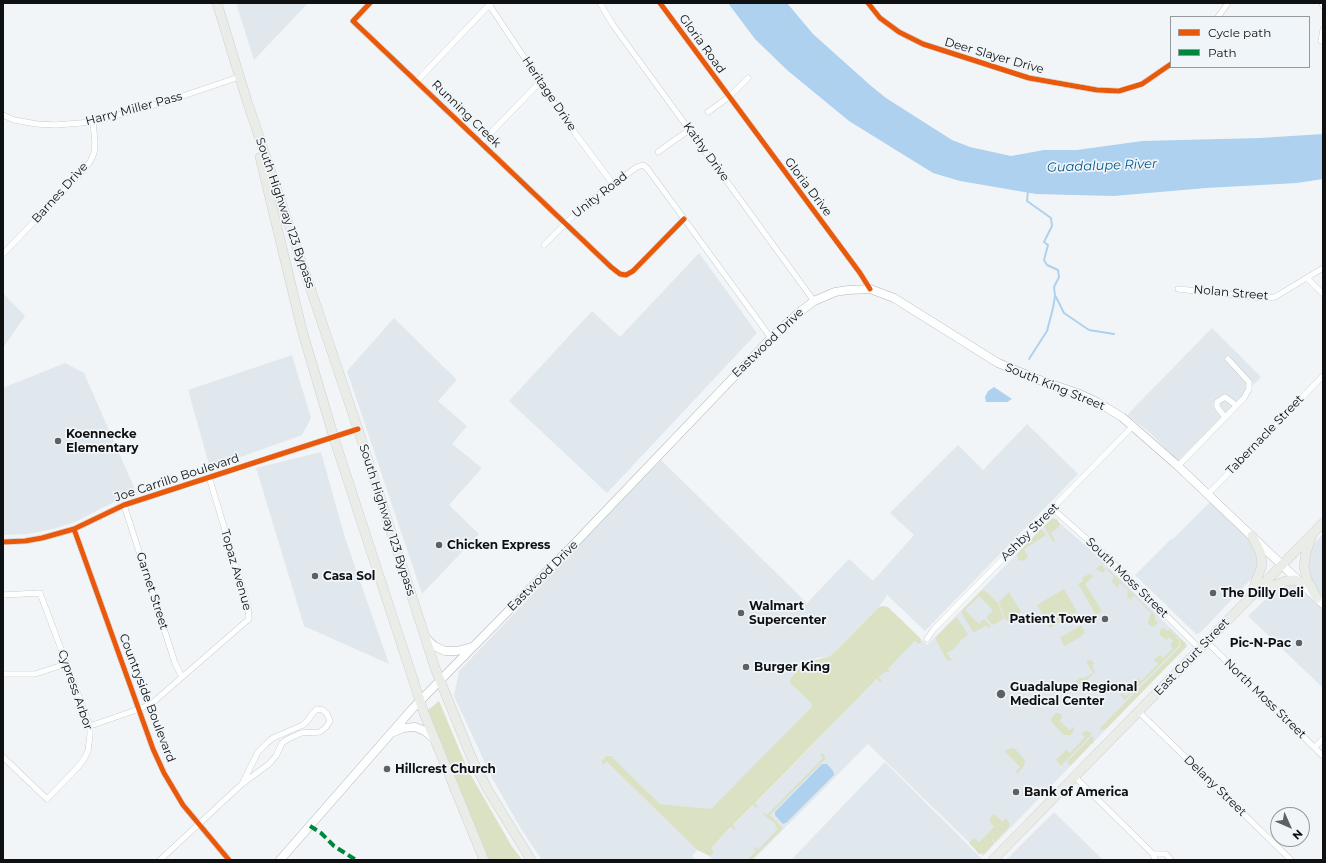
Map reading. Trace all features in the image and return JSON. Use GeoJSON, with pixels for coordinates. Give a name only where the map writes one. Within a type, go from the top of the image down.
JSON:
{"type":"FeatureCollection","features":[{"type":"Feature","properties":{"kind":"main road","name":"South Highway 123 Bypass"},"geometry":{"type":"LineString","coordinates":[[217,3],[247,101],[358,430],[440,680],[460,731],[488,790],[531,860]]}},
{"type":"Feature","properties":{"kind":"main road","name":"South Highway 123 Bypass"},"geometry":{"type":"LineString","coordinates":[[247,101],[302,330],[334,438],[420,700],[484,860]]}},
{"type":"Feature","properties":{"kind":"main road","name":"South King Street"},"geometry":{"type":"LineString","coordinates":[[814,301],[835,292],[857,289],[870,290],[894,298],[998,363],[1097,402],[1122,416],[1208,494],[1320,601]]}},
{"type":"Feature","properties":{"kind":"main road","name":"Eastwood Drive"},"geometry":{"type":"LineString","coordinates":[[280,860],[420,700],[580,537],[771,338],[814,301]]}},
{"type":"Feature","properties":{"kind":"main road","name":"East Court Street"},"geometry":{"type":"LineString","coordinates":[[992,860],[1204,646],[1323,522]]}},
{"type":"Feature","properties":{"kind":"main road"},"geometry":{"type":"LineString","coordinates":[[1312,534],[1306,552],[1304,567],[1307,580],[1320,601]]}},
{"type":"Feature","properties":{"kind":"main road"},"geometry":{"type":"LineString","coordinates":[[1248,599],[1262,562],[1260,552],[1252,536]]}},
{"type":"Feature","properties":{"kind":"main road"},"geometry":{"type":"LineString","coordinates":[[1248,599],[1279,583],[1290,580],[1300,582]]}},
{"type":"Feature","properties":{"kind":"main road"},"geometry":{"type":"LineString","coordinates":[[425,636],[434,646],[445,651],[457,651],[473,647]]}},
{"type":"Feature","properties":{"kind":"main road"},"geometry":{"type":"LineString","coordinates":[[390,734],[403,728],[415,727],[425,731],[436,741]]}},
{"type":"Feature","properties":{"kind":"street","name":"Running Creek"},"geometry":{"type":"LineString","coordinates":[[370,3],[352,21],[620,274],[626,275],[633,271],[684,219]]}},
{"type":"Feature","properties":{"kind":"street","name":"Kathy Drive"},"geometry":{"type":"LineString","coordinates":[[600,3],[613,25],[814,301]]}},
{"type":"Feature","properties":{"kind":"street","name":"Gloria Road"},"geometry":{"type":"LineString","coordinates":[[660,3],[729,97]]}},
{"type":"Feature","properties":{"kind":"street","name":"Deer Slayer Drive"},"geometry":{"type":"LineString","coordinates":[[868,3],[880,18],[899,32],[923,44],[1029,78],[1097,90],[1119,91],[1142,84],[1170,65]]}},
{"type":"Feature","properties":{"kind":"street"},"geometry":{"type":"LineString","coordinates":[[1219,16],[1228,3]]}},
{"type":"Feature","properties":{"kind":"street"},"geometry":{"type":"LineString","coordinates":[[417,81],[489,4]]}},
{"type":"Feature","properties":{"kind":"street","name":"Heritage Drive"},"geometry":{"type":"LineString","coordinates":[[489,4],[569,125],[612,184]]}},
{"type":"Feature","properties":{"kind":"street"},"geometry":{"type":"LineString","coordinates":[[1321,41],[1323,30]]}},
{"type":"Feature","properties":{"kind":"street","name":"Harry Miller Pass"},"geometry":{"type":"LineString","coordinates":[[3,115],[14,120],[37,124],[56,125],[93,122],[168,101],[240,77]]}},
{"type":"Feature","properties":{"kind":"street"},"geometry":{"type":"LineString","coordinates":[[708,112],[729,97],[748,78]]}},
{"type":"Feature","properties":{"kind":"street"},"geometry":{"type":"LineString","coordinates":[[480,143],[540,82]]}},
{"type":"Feature","properties":{"kind":"street","name":"Gloria Drive"},"geometry":{"type":"LineString","coordinates":[[729,97],[860,273],[870,290]]}},
{"type":"Feature","properties":{"kind":"street","name":"Barnes Drive"},"geometry":{"type":"LineString","coordinates":[[3,254],[90,162],[94,153],[95,143],[93,122]]}},
{"type":"Feature","properties":{"kind":"street"},"geometry":{"type":"LineString","coordinates":[[658,152],[689,130]]}},
{"type":"Feature","properties":{"kind":"street","name":"Unity Road"},"geometry":{"type":"LineString","coordinates":[[544,245],[581,208],[612,184],[643,164],[684,219]]}},
{"type":"Feature","properties":{"kind":"street"},"geometry":{"type":"LineString","coordinates":[[684,219],[771,338]]}},
{"type":"Feature","properties":{"kind":"street","name":"Nolan Street"},"geometry":{"type":"LineString","coordinates":[[1178,289],[1264,298],[1275,297],[1323,268]]}},
{"type":"Feature","properties":{"kind":"street"},"geometry":{"type":"LineString","coordinates":[[1307,278],[1323,294]]}},
{"type":"Feature","properties":{"kind":"street"},"geometry":{"type":"LineString","coordinates":[[1178,466],[1244,398],[1249,389],[1249,382],[1228,359]]}},
{"type":"Feature","properties":{"kind":"street","name":"Tabernacle Street"},"geometry":{"type":"LineString","coordinates":[[1208,494],[1323,376]]}},
{"type":"Feature","properties":{"kind":"street"},"geometry":{"type":"LineString","coordinates":[[1225,417],[1217,407],[1217,402],[1225,397],[1236,405]]}},
{"type":"Feature","properties":{"kind":"street","name":"Ashby Street"},"geometry":{"type":"LineString","coordinates":[[927,639],[934,629],[1134,426]]}},
{"type":"Feature","properties":{"kind":"street","name":"Joe Carrillo Boulevard"},"geometry":{"type":"LineString","coordinates":[[3,542],[25,541],[42,538],[74,529],[124,505],[358,430]]}},
{"type":"Feature","properties":{"kind":"street","name":"Topaz Avenue"},"geometry":{"type":"LineString","coordinates":[[90,726],[151,704],[249,619],[248,606],[209,477]]}},
{"type":"Feature","properties":{"kind":"street","name":"Garnet Street"},"geometry":{"type":"LineString","coordinates":[[124,505],[175,663],[182,676]]}},
{"type":"Feature","properties":{"kind":"street","name":"South Moss Street"},"geometry":{"type":"LineString","coordinates":[[1053,509],[1204,646]]}},
{"type":"Feature","properties":{"kind":"street","name":"Countryside Boulevard"},"geometry":{"type":"LineString","coordinates":[[74,529],[140,709],[153,749],[164,773],[184,805],[229,860]]}},
{"type":"Feature","properties":{"kind":"street","name":"Cypress Arbor"},"geometry":{"type":"LineString","coordinates":[[3,595],[40,593],[90,726],[90,743],[84,759],[47,799],[3,757]]}},
{"type":"Feature","properties":{"kind":"street","name":"North Moss Street"},"geometry":{"type":"LineString","coordinates":[[1204,646],[1323,756]]}},
{"type":"Feature","properties":{"kind":"street"},"geometry":{"type":"LineString","coordinates":[[3,674],[35,674],[66,664]]}},
{"type":"Feature","properties":{"kind":"street"},"geometry":{"type":"LineString","coordinates":[[160,860],[242,784],[269,764],[276,756],[282,743],[292,733],[303,725],[317,709],[323,710],[327,714],[330,721],[320,732],[292,733],[273,738],[258,752],[242,784]]}},
{"type":"Feature","properties":{"kind":"street","name":"Delany Street"},"geometry":{"type":"LineString","coordinates":[[1138,711],[1291,860]]}},
{"type":"Feature","properties":{"kind":"street"},"geometry":{"type":"LineString","coordinates":[[1315,747],[1323,739]]}},
{"type":"Feature","properties":{"kind":"street"},"geometry":{"type":"LineString","coordinates":[[1075,777],[1154,857],[1166,854],[1171,860]]}},
{"type":"Feature","properties":{"kind":"shaded area"},"geometry":{"type":"Polygon","coordinates":[[[236,3],[308,3],[254,60],[236,3]]]}},
{"type":"Feature","properties":{"kind":"shaded area"},"geometry":{"type":"Polygon","coordinates":[[[699,253],[757,333],[607,493],[509,401],[592,311],[620,337],[699,253]]]}},
{"type":"Feature","properties":{"kind":"shaded area"},"geometry":{"type":"Polygon","coordinates":[[[3,293],[25,316],[3,348],[3,293]]]}},
{"type":"Feature","properties":{"kind":"shaded area"},"geometry":{"type":"Polygon","coordinates":[[[394,318],[457,380],[438,401],[467,426],[452,444],[482,468],[449,505],[479,534],[422,594],[347,371],[394,318]]]}},
{"type":"Feature","properties":{"kind":"shaded area"},"geometry":{"type":"Polygon","coordinates":[[[1212,328],[1261,377],[1178,461],[1149,432],[1127,415],[1212,328]]]}},
{"type":"Feature","properties":{"kind":"shaded area"},"geometry":{"type":"Polygon","coordinates":[[[292,355],[311,418],[302,435],[210,468],[188,390],[292,355]]]}},
{"type":"Feature","properties":{"kind":"shaded area","name":"Koennecke Elementary"},"geometry":{"type":"Polygon","coordinates":[[[65,363],[84,373],[137,494],[110,504],[75,522],[53,529],[28,534],[3,535],[3,388],[65,363]]]}},
{"type":"Feature","properties":{"kind":"shaded area"},"geometry":{"type":"Polygon","coordinates":[[[1027,424],[1078,474],[925,631],[887,595],[879,607],[835,652],[828,657],[816,658],[792,685],[812,704],[813,707],[711,809],[660,804],[609,755],[603,759],[603,765],[607,762],[697,850],[692,856],[696,860],[542,860],[520,827],[492,778],[454,696],[459,671],[661,460],[807,603],[849,559],[873,581],[914,535],[890,513],[958,445],[983,470],[1027,424]]]}},
{"type":"Feature","properties":{"kind":"shaded area"},"geometry":{"type":"Polygon","coordinates":[[[321,452],[345,538],[389,664],[304,626],[256,468],[321,452]]]}},
{"type":"Feature","properties":{"kind":"shaded area"},"geometry":{"type":"Polygon","coordinates":[[[1210,502],[1252,542],[1259,560],[1254,576],[1200,633],[1196,634],[1135,575],[1210,502]]]}},
{"type":"Feature","properties":{"kind":"shaded area","name":"Guadalupe Regional Medical Center"},"geometry":{"type":"Polygon","coordinates":[[[1053,517],[1093,552],[1188,645],[983,856],[868,744],[753,860],[713,860],[706,853],[919,637],[927,645],[1053,517]]]}},
{"type":"Feature","properties":{"kind":"shaded area"},"geometry":{"type":"Polygon","coordinates":[[[1323,534],[1323,597],[1316,590],[1307,572],[1311,547],[1323,534]]]}},
{"type":"Feature","properties":{"kind":"shaded area"},"geometry":{"type":"Polygon","coordinates":[[[1281,585],[1295,585],[1323,610],[1323,688],[1248,616],[1281,585]]]}},
{"type":"Feature","properties":{"kind":"shaded area"},"geometry":{"type":"Polygon","coordinates":[[[885,762],[982,859],[981,860],[791,860],[885,762]]]}},
{"type":"Feature","properties":{"kind":"shaded area"},"geometry":{"type":"Polygon","coordinates":[[[1054,812],[1103,860],[1006,860],[1054,812]]]}},
{"type":"Feature","properties":{"kind":"green space"},"geometry":{"type":"Polygon","coordinates":[[[1052,519],[1057,519],[1060,524],[1058,528],[1051,533],[1055,541],[1053,542],[1044,526],[1052,519]]]}},
{"type":"Feature","properties":{"kind":"green space"},"geometry":{"type":"Polygon","coordinates":[[[1041,529],[1046,535],[1024,549],[1028,557],[1023,561],[1020,561],[1017,558],[1019,557],[1017,557],[1017,554],[1041,529]]]}},
{"type":"Feature","properties":{"kind":"green space"},"geometry":{"type":"Polygon","coordinates":[[[1103,565],[1103,568],[1108,569],[1155,615],[1155,620],[1158,622],[1157,624],[1153,627],[1149,625],[1148,622],[1151,613],[1135,597],[1132,596],[1131,600],[1127,597],[1128,590],[1122,584],[1119,584],[1118,588],[1112,582],[1114,576],[1105,569],[1104,573],[1097,570],[1096,568],[1103,565]]]}},
{"type":"Feature","properties":{"kind":"green space"},"geometry":{"type":"Polygon","coordinates":[[[1089,574],[1093,576],[1085,584],[1102,611],[1094,616],[1093,614],[1095,613],[1078,584],[1083,581],[1082,578],[1089,574]]]}},
{"type":"Feature","properties":{"kind":"green space"},"geometry":{"type":"Polygon","coordinates":[[[1064,589],[1077,612],[1050,628],[1037,605],[1064,589]]]}},
{"type":"Feature","properties":{"kind":"green space"},"geometry":{"type":"Polygon","coordinates":[[[984,590],[998,603],[1004,619],[993,625],[986,618],[993,610],[979,596],[965,610],[979,624],[984,619],[991,626],[988,628],[986,625],[973,632],[961,612],[980,592],[984,590]]]}},
{"type":"Feature","properties":{"kind":"green space"},"geometry":{"type":"Polygon","coordinates":[[[1009,592],[1021,612],[1006,621],[999,602],[1009,592]]]}},
{"type":"Feature","properties":{"kind":"green space"},"geometry":{"type":"Polygon","coordinates":[[[879,607],[888,607],[920,638],[921,643],[919,644],[915,641],[888,669],[890,673],[886,671],[879,677],[882,681],[880,682],[877,679],[755,803],[758,807],[757,808],[753,805],[733,825],[736,830],[731,827],[711,848],[714,852],[710,856],[697,850],[607,762],[603,765],[602,764],[602,761],[606,756],[611,756],[660,804],[711,809],[812,707],[812,704],[792,685],[790,681],[791,678],[804,664],[828,657],[835,652],[879,607]]]}},
{"type":"Feature","properties":{"kind":"green space"},"geometry":{"type":"Polygon","coordinates":[[[955,618],[958,619],[968,635],[961,640],[955,648],[947,653],[952,660],[948,661],[936,640],[936,637],[955,618]]]}},
{"type":"Feature","properties":{"kind":"green space"},"geometry":{"type":"Polygon","coordinates":[[[1081,625],[1085,632],[1079,638],[1064,646],[1060,638],[1081,625]]]}},
{"type":"Feature","properties":{"kind":"green space"},"geometry":{"type":"Polygon","coordinates":[[[1165,628],[1166,631],[1169,630],[1179,640],[1179,646],[1125,700],[1120,695],[1122,693],[1126,696],[1134,688],[1130,685],[1137,678],[1141,681],[1158,664],[1154,660],[1159,655],[1163,658],[1173,648],[1170,645],[1173,641],[1169,637],[1167,640],[1160,635],[1160,630],[1165,628]]]}},
{"type":"Feature","properties":{"kind":"green space"},"geometry":{"type":"Polygon","coordinates":[[[1169,628],[1185,643],[1186,647],[1106,729],[1100,730],[1101,727],[1180,647],[1180,640],[1169,628]]]}},
{"type":"Feature","properties":{"kind":"green space"},"geometry":{"type":"Polygon","coordinates":[[[1091,660],[1094,664],[1092,665],[1095,672],[1082,685],[1080,683],[1068,695],[1071,698],[1068,700],[1061,690],[1082,677],[1083,679],[1093,673],[1086,661],[1091,660]]]}},
{"type":"Feature","properties":{"kind":"green space"},"geometry":{"type":"Polygon","coordinates":[[[439,701],[468,770],[511,845],[522,860],[489,860],[428,710],[439,701]]]}},
{"type":"Feature","properties":{"kind":"green space"},"geometry":{"type":"Polygon","coordinates":[[[1055,713],[1062,715],[1060,722],[1068,728],[1068,730],[1071,730],[1073,726],[1074,729],[1071,735],[1064,735],[1053,724],[1051,719],[1055,713]]]}},
{"type":"Feature","properties":{"kind":"green space"},"geometry":{"type":"Polygon","coordinates":[[[1085,731],[1092,733],[1061,766],[1056,760],[1066,750],[1070,753],[1085,737],[1082,734],[1085,731]]]}},
{"type":"Feature","properties":{"kind":"green space"},"geometry":{"type":"Polygon","coordinates":[[[1092,736],[1094,738],[1093,743],[1090,744],[1070,766],[1067,762],[1092,736]]]}},
{"type":"Feature","properties":{"kind":"green space"},"geometry":{"type":"Polygon","coordinates":[[[1012,748],[1015,749],[1025,760],[1024,766],[1017,774],[1016,771],[1020,767],[1004,751],[1012,748]]]}},
{"type":"Feature","properties":{"kind":"green space"},"geometry":{"type":"Polygon","coordinates":[[[822,753],[826,758],[770,815],[783,828],[751,860],[747,860],[756,851],[753,847],[758,850],[778,829],[775,825],[776,824],[764,815],[763,812],[767,815],[823,758],[820,755],[822,753]]]}},
{"type":"Feature","properties":{"kind":"green space"},"geometry":{"type":"Polygon","coordinates":[[[994,814],[1003,822],[1006,818],[1009,823],[1009,827],[995,842],[993,839],[992,840],[994,843],[985,853],[979,854],[969,843],[974,838],[979,842],[994,827],[989,820],[994,814]]]}},
{"type":"Feature","properties":{"kind":"water","name":"Guadalupe River"},"geometry":{"type":"Polygon","coordinates":[[[728,3],[787,3],[813,34],[886,98],[952,140],[970,147],[1011,156],[1044,150],[1077,150],[1142,141],[1260,138],[1323,134],[1323,179],[1297,183],[1206,188],[1114,196],[1036,194],[960,181],[933,173],[849,121],[787,70],[755,39],[728,3]]]}},
{"type":"Feature","properties":{"kind":"water"},"geometry":{"type":"Polygon","coordinates":[[[994,387],[1012,399],[1007,402],[986,402],[985,397],[988,391],[994,387]]]}},
{"type":"Feature","properties":{"kind":"water"},"geometry":{"type":"Polygon","coordinates":[[[822,764],[827,764],[833,771],[834,775],[787,822],[783,824],[775,815],[775,812],[822,764]]]}},
{"type":"Feature","properties":{"kind":"waterway"},"geometry":{"type":"LineString","coordinates":[[1028,190],[1027,201],[1051,218],[1052,226],[1044,242],[1048,245],[1044,260],[1047,265],[1058,270],[1059,277],[1054,287],[1055,296],[1047,331],[1029,359]]}},
{"type":"Feature","properties":{"kind":"waterway"},"geometry":{"type":"LineString","coordinates":[[1056,297],[1064,313],[1089,330],[1114,334]]}},
{"type":"Feature","properties":{"kind":"marked path"},"geometry":{"type":"LineString","coordinates":[[310,826],[321,833],[334,846],[356,860]]}},
{"type":"Feature","properties":{"kind":"cycle path"},"geometry":{"type":"LineString","coordinates":[[370,3],[353,21],[620,274],[626,275],[633,271],[684,219]]}},
{"type":"Feature","properties":{"kind":"cycle path"},"geometry":{"type":"LineString","coordinates":[[660,3],[860,273],[870,289]]}},
{"type":"Feature","properties":{"kind":"cycle path"},"geometry":{"type":"LineString","coordinates":[[868,3],[880,18],[899,32],[923,44],[1029,78],[1097,90],[1119,91],[1142,84],[1170,65]]}},
{"type":"Feature","properties":{"kind":"cycle path"},"geometry":{"type":"LineString","coordinates":[[3,542],[25,541],[42,538],[74,529],[124,505],[358,429]]}},
{"type":"Feature","properties":{"kind":"cycle path"},"geometry":{"type":"LineString","coordinates":[[74,529],[153,749],[164,773],[183,805],[229,860]]}},
{"type":"Feature","properties":{"kind":"place","name":"Koennecke Elementary"},"geometry":{"type":"Point","coordinates":[58,441]}},
{"type":"Feature","properties":{"kind":"place","name":"Chicken Express"},"geometry":{"type":"Point","coordinates":[439,545]}},
{"type":"Feature","properties":{"kind":"place","name":"Casa Sol"},"geometry":{"type":"Point","coordinates":[315,576]}},
{"type":"Feature","properties":{"kind":"place","name":"The Dilly Deli"},"geometry":{"type":"Point","coordinates":[1213,593]}},
{"type":"Feature","properties":{"kind":"place","name":"Walmart Supercenter"},"geometry":{"type":"Point","coordinates":[741,613]}},
{"type":"Feature","properties":{"kind":"place","name":"Patient Tower"},"geometry":{"type":"Point","coordinates":[1105,619]}},
{"type":"Feature","properties":{"kind":"place","name":"Pic-N-Pac"},"geometry":{"type":"Point","coordinates":[1299,643]}},
{"type":"Feature","properties":{"kind":"place","name":"Burger King"},"geometry":{"type":"Point","coordinates":[746,667]}},
{"type":"Feature","properties":{"kind":"place","name":"Guadalupe Regional Medical Center"},"geometry":{"type":"Point","coordinates":[1001,694]}},
{"type":"Feature","properties":{"kind":"place","name":"Hillcrest Church"},"geometry":{"type":"Point","coordinates":[387,769]}},
{"type":"Feature","properties":{"kind":"place","name":"Bank of America"},"geometry":{"type":"Point","coordinates":[1016,792]}}]}
